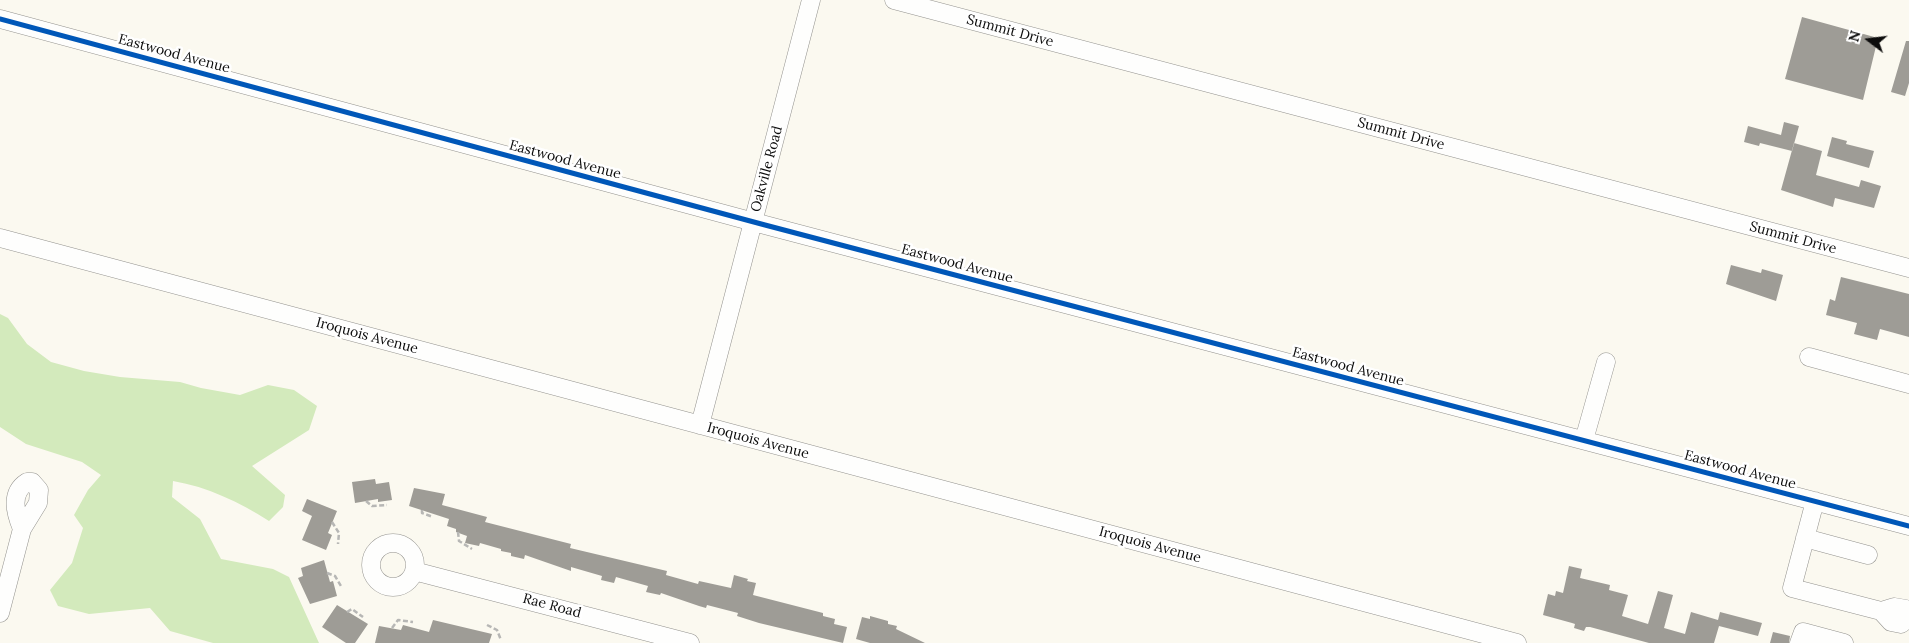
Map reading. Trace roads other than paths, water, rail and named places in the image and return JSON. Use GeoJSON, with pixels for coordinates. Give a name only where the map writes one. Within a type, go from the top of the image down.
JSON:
{"type":"FeatureCollection","features":[{"type":"Feature","properties":{"kind":"street","name":"Oakville Road"},"geometry":{"type":"LineString","coordinates":[[700,425],[811,0]]}},
{"type":"Feature","properties":{"kind":"street","name":"Summit Drive"},"geometry":{"type":"LineString","coordinates":[[894,0],[1909,268]]}},
{"type":"Feature","properties":{"kind":"street","name":"Eastwood Avenue"},"geometry":{"type":"LineString","coordinates":[[0,19],[754,222],[1909,526]]}},
{"type":"Feature","properties":{"kind":"street","name":"Iroquois Avenue"},"geometry":{"type":"LineString","coordinates":[[0,238],[1517,643]]}},
{"type":"Feature","properties":{"kind":"street"},"geometry":{"type":"LineString","coordinates":[[1809,357],[1909,384]]}},
{"type":"Feature","properties":{"kind":"street"},"geometry":{"type":"LineString","coordinates":[[1584,440],[1606,362]]}},
{"type":"Feature","properties":{"kind":"street"},"geometry":{"type":"LineString","coordinates":[[1815,502],[1792,588],[1882,611],[1894,607],[1906,609],[1909,618]]}},
{"type":"Feature","properties":{"kind":"street"},"geometry":{"type":"LineString","coordinates":[[0,613],[22,529]]}},
{"type":"Feature","properties":{"kind":"street"},"geometry":{"type":"LineString","coordinates":[[1805,538],[1868,555]]}},
{"type":"Feature","properties":{"kind":"street","name":"Rae Road"},"geometry":{"type":"LineString","coordinates":[[414,571],[690,643]]}},
{"type":"Feature","properties":{"kind":"street"},"geometry":{"type":"LineString","coordinates":[[1800,643],[1802,632],[1844,643]]}}]}
